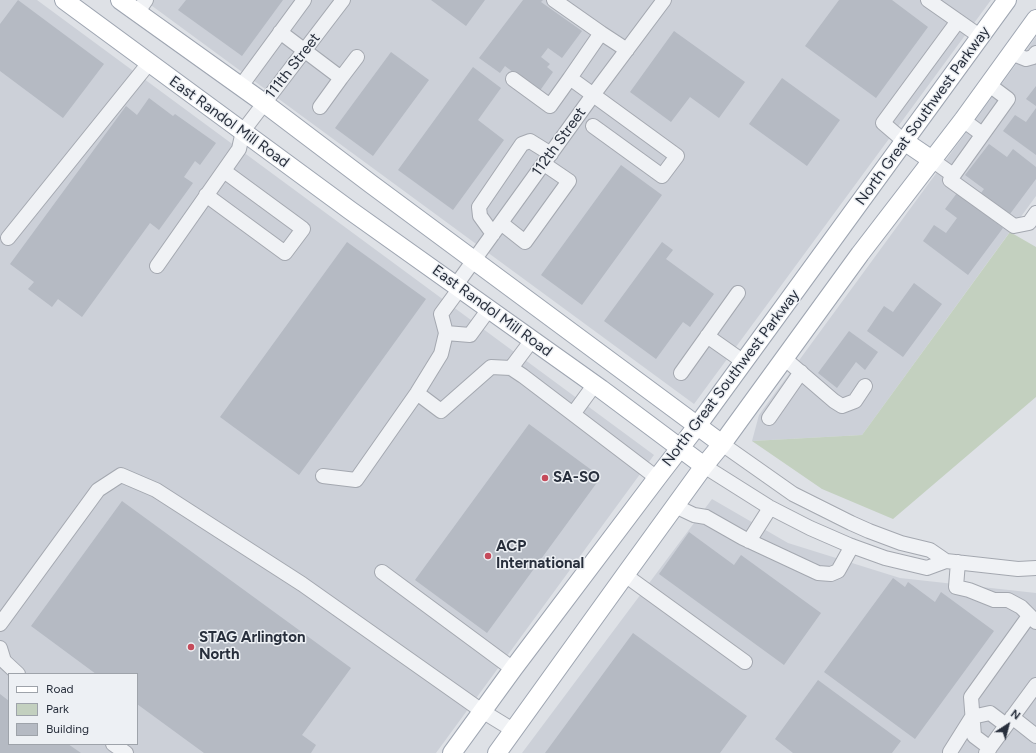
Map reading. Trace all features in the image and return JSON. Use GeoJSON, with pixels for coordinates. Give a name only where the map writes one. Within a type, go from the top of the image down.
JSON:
{"type":"FeatureCollection","features":[{"type":"Feature","properties":{"kind":"main road","name":"East Randol Mill Road"},"geometry":{"type":"LineString","coordinates":[[64,0],[351,211],[595,384],[704,466]]}},
{"type":"Feature","properties":{"kind":"main road","name":"East Randol Mill Road"},"geometry":{"type":"LineString","coordinates":[[120,0],[142,6],[240,86],[722,444]]}},
{"type":"Feature","properties":{"kind":"main road","name":"North Great Southwest Parkway"},"geometry":{"type":"LineString","coordinates":[[452,753],[656,478],[697,426],[1007,0]]}},
{"type":"Feature","properties":{"kind":"main road","name":"North Great Southwest Parkway"},"geometry":{"type":"LineString","coordinates":[[497,753],[704,466],[722,444],[860,254],[1036,20]]}},
{"type":"Feature","properties":{"kind":"main road"},"geometry":{"type":"LineString","coordinates":[[904,141],[932,160]]}},
{"type":"Feature","properties":{"kind":"street"},"geometry":{"type":"LineString","coordinates":[[240,86],[304,0]]}},
{"type":"Feature","properties":{"kind":"street","name":"111th Street"},"geometry":{"type":"LineString","coordinates":[[243,131],[343,0]]}},
{"type":"Feature","properties":{"kind":"street"},"geometry":{"type":"LineString","coordinates":[[554,0],[627,50]]}},
{"type":"Feature","properties":{"kind":"street","name":"112th Street"},"geometry":{"type":"LineString","coordinates":[[446,333],[441,314],[474,261],[593,95],[664,0]]}},
{"type":"Feature","properties":{"kind":"street"},"geometry":{"type":"LineString","coordinates":[[928,0],[981,37]]}},
{"type":"Feature","properties":{"kind":"street"},"geometry":{"type":"LineString","coordinates":[[904,141],[883,123],[958,21]]}},
{"type":"Feature","properties":{"kind":"street"},"geometry":{"type":"LineString","coordinates":[[280,32],[341,78]]}},
{"type":"Feature","properties":{"kind":"street"},"geometry":{"type":"LineString","coordinates":[[512,79],[550,106],[601,32]]}},
{"type":"Feature","properties":{"kind":"street"},"geometry":{"type":"LineString","coordinates":[[1011,53],[1026,59],[1035,55]]}},
{"type":"Feature","properties":{"kind":"street"},"geometry":{"type":"LineString","coordinates":[[320,107],[357,57]]}},
{"type":"Feature","properties":{"kind":"street"},"geometry":{"type":"LineString","coordinates":[[8,238],[149,63]]}},
{"type":"Feature","properties":{"kind":"street"},"geometry":{"type":"LineString","coordinates":[[570,78],[677,156],[662,176],[593,126]]}},
{"type":"Feature","properties":{"kind":"street"},"geometry":{"type":"LineString","coordinates":[[988,84],[1008,98],[950,180],[1014,226],[1034,221]]}},
{"type":"Feature","properties":{"kind":"street"},"geometry":{"type":"LineString","coordinates":[[962,120],[982,134]]}},
{"type":"Feature","properties":{"kind":"street"},"geometry":{"type":"LineString","coordinates":[[157,266],[239,149],[243,131]]}},
{"type":"Feature","properties":{"kind":"street"},"geometry":{"type":"LineString","coordinates":[[530,141],[547,159],[569,181],[525,242],[515,234],[497,228],[480,216],[479,207],[522,144],[530,141]]}},
{"type":"Feature","properties":{"kind":"street"},"geometry":{"type":"LineString","coordinates":[[932,160],[953,175]]}},
{"type":"Feature","properties":{"kind":"street"},"geometry":{"type":"LineString","coordinates":[[206,195],[285,253],[303,230],[224,170]]}},
{"type":"Feature","properties":{"kind":"street"},"geometry":{"type":"LineString","coordinates":[[681,373],[738,293]]}},
{"type":"Feature","properties":{"kind":"street"},"geometry":{"type":"LineString","coordinates":[[323,476],[356,480],[417,394],[441,354],[446,333],[470,335],[489,309]]}},
{"type":"Feature","properties":{"kind":"street"},"geometry":{"type":"LineString","coordinates":[[707,336],[744,362]]}},
{"type":"Feature","properties":{"kind":"street"},"geometry":{"type":"LineString","coordinates":[[511,368],[532,340]]}},
{"type":"Feature","properties":{"kind":"street"},"geometry":{"type":"LineString","coordinates":[[784,358],[834,401],[842,406],[855,401],[865,386]]}},
{"type":"Feature","properties":{"kind":"street"},"geometry":{"type":"LineString","coordinates":[[417,394],[441,410],[491,367],[511,368],[524,376],[656,478]]}},
{"type":"Feature","properties":{"kind":"street"},"geometry":{"type":"LineString","coordinates":[[769,418],[801,372]]}},
{"type":"Feature","properties":{"kind":"street"},"geometry":{"type":"LineString","coordinates":[[573,414],[595,384]]}},
{"type":"Feature","properties":{"kind":"street","name":"East Randol Mill Road"},"geometry":{"type":"LineString","coordinates":[[722,444],[793,494],[869,531],[930,550],[952,562]]}},
{"type":"Feature","properties":{"kind":"street","name":"East Randol Mill Road"},"geometry":{"type":"LineString","coordinates":[[704,466],[770,508],[810,528],[885,558],[927,568],[952,562],[1018,569],[1036,568]]}},
{"type":"Feature","properties":{"kind":"street"},"geometry":{"type":"LineString","coordinates":[[0,624],[98,490],[121,475],[156,490],[302,584],[482,711],[513,730]]}},
{"type":"Feature","properties":{"kind":"street"},"geometry":{"type":"LineString","coordinates":[[675,506],[694,515],[706,517],[749,541],[818,573],[831,574],[838,571],[852,546]]}},
{"type":"Feature","properties":{"kind":"street"},"geometry":{"type":"LineString","coordinates":[[749,541],[770,508]]}},
{"type":"Feature","properties":{"kind":"street"},"geometry":{"type":"LineString","coordinates":[[952,562],[956,587],[969,590],[994,600],[1008,600],[1021,607],[1033,619],[971,697],[974,736],[988,750],[1036,685]]}},
{"type":"Feature","properties":{"kind":"street"},"geometry":{"type":"LineString","coordinates":[[382,572],[513,669]]}},
{"type":"Feature","properties":{"kind":"street"},"geometry":{"type":"LineString","coordinates":[[625,575],[745,662]]}},
{"type":"Feature","properties":{"kind":"street"},"geometry":{"type":"LineString","coordinates":[[0,648],[4,661],[17,673]]}},
{"type":"Feature","properties":{"kind":"street"},"geometry":{"type":"LineString","coordinates":[[950,752],[972,717],[990,713],[1009,721],[1036,736]]}},
{"type":"Feature","properties":{"kind":"street"},"geometry":{"type":"LineString","coordinates":[[114,745],[126,753]]}},
{"type":"Feature","properties":{"kind":"shaded area"},"geometry":{"type":"Polygon","coordinates":[[[0,0],[37,0],[654,455],[436,753],[0,753],[0,0]]]}},
{"type":"Feature","properties":{"kind":"shaded area"},"geometry":{"type":"Polygon","coordinates":[[[144,0],[991,0],[694,404],[144,0]]]}},
{"type":"Feature","properties":{"kind":"shaded area"},"geometry":{"type":"Polygon","coordinates":[[[1036,37],[1036,196],[862,435],[752,441],[759,415],[1036,37]]]}},
{"type":"Feature","properties":{"kind":"shaded area"},"geometry":{"type":"Polygon","coordinates":[[[712,499],[788,543],[900,578],[1036,593],[1036,753],[522,753],[712,499]]]}},
{"type":"Feature","properties":{"kind":"green space"},"geometry":{"type":"Polygon","coordinates":[[[1010,232],[1036,247],[1036,397],[893,519],[822,489],[752,441],[862,435],[1010,232]]]}},
{"type":"Feature","properties":{"kind":"building"},"geometry":{"type":"Polygon","coordinates":[[[18,0],[104,64],[63,118],[0,71],[0,24],[18,0]]]}},
{"type":"Feature","properties":{"kind":"building"},"geometry":{"type":"Polygon","coordinates":[[[186,0],[283,0],[242,56],[178,10],[186,0]]]}},
{"type":"Feature","properties":{"kind":"building"},"geometry":{"type":"Polygon","coordinates":[[[431,0],[485,0],[466,26],[431,0]]]}},
{"type":"Feature","properties":{"kind":"building"},"geometry":{"type":"Polygon","coordinates":[[[523,0],[543,0],[541,2],[582,31],[562,58],[548,48],[541,57],[550,64],[547,67],[553,72],[539,92],[505,66],[500,73],[479,58],[523,0]]]}},
{"type":"Feature","properties":{"kind":"building"},"geometry":{"type":"Polygon","coordinates":[[[839,0],[892,0],[928,27],[876,98],[805,46],[839,0]]]}},
{"type":"Feature","properties":{"kind":"building"},"geometry":{"type":"Polygon","coordinates":[[[674,31],[745,82],[719,118],[690,97],[671,122],[630,92],[674,31]]]}},
{"type":"Feature","properties":{"kind":"building"},"geometry":{"type":"Polygon","coordinates":[[[391,52],[429,80],[373,156],[335,128],[391,52]]]}},
{"type":"Feature","properties":{"kind":"building"},"geometry":{"type":"Polygon","coordinates":[[[473,67],[501,88],[478,120],[504,140],[453,210],[398,170],[473,67]]]}},
{"type":"Feature","properties":{"kind":"building"},"geometry":{"type":"Polygon","coordinates":[[[782,78],[840,120],[807,166],[749,124],[782,78]]]}},
{"type":"Feature","properties":{"kind":"building"},"geometry":{"type":"Polygon","coordinates":[[[1036,86],[1036,106],[1026,99],[1036,86]]]}},
{"type":"Feature","properties":{"kind":"building"},"geometry":{"type":"Polygon","coordinates":[[[149,98],[173,116],[175,114],[216,143],[200,165],[195,161],[184,177],[193,183],[159,230],[150,223],[82,317],[58,299],[52,307],[28,289],[34,282],[10,264],[126,106],[137,115],[149,98]]]}},
{"type":"Feature","properties":{"kind":"building"},"geometry":{"type":"Polygon","coordinates":[[[1036,108],[1036,155],[1003,131],[1015,115],[1026,122],[1036,108]]]}},
{"type":"Feature","properties":{"kind":"building"},"geometry":{"type":"Polygon","coordinates":[[[989,144],[1007,157],[1013,149],[1036,167],[1036,179],[1007,218],[978,197],[984,189],[965,175],[989,144]]]}},
{"type":"Feature","properties":{"kind":"building"},"geometry":{"type":"Polygon","coordinates":[[[621,165],[662,195],[582,305],[541,275],[621,165]]]}},
{"type":"Feature","properties":{"kind":"building"},"geometry":{"type":"Polygon","coordinates":[[[957,193],[1003,228],[968,275],[923,241],[934,225],[946,233],[957,218],[945,209],[957,193]]]}},
{"type":"Feature","properties":{"kind":"building"},"geometry":{"type":"Polygon","coordinates":[[[347,242],[426,299],[299,475],[220,417],[347,242]]]}},
{"type":"Feature","properties":{"kind":"building"},"geometry":{"type":"Polygon","coordinates":[[[662,242],[673,250],[666,259],[714,294],[690,327],[683,322],[656,359],[604,321],[662,242]]]}},
{"type":"Feature","properties":{"kind":"building"},"geometry":{"type":"Polygon","coordinates":[[[914,283],[942,304],[903,357],[867,331],[884,306],[893,312],[914,283]]]}},
{"type":"Feature","properties":{"kind":"building"},"geometry":{"type":"Polygon","coordinates":[[[849,331],[878,352],[865,370],[856,362],[837,388],[818,373],[849,331]]]}},
{"type":"Feature","properties":{"kind":"building","name":"ACP International"},"geometry":{"type":"Polygon","coordinates":[[[529,424],[601,477],[487,633],[415,580],[529,424]]]}},
{"type":"Feature","properties":{"kind":"building","name":"STAG Arlington North"},"geometry":{"type":"Polygon","coordinates":[[[122,501],[351,668],[302,735],[316,745],[311,753],[204,753],[138,705],[138,673],[95,673],[31,626],[122,501]]]}},
{"type":"Feature","properties":{"kind":"building"},"geometry":{"type":"Polygon","coordinates":[[[689,532],[734,565],[741,555],[821,613],[784,665],[659,574],[689,532]]]}},
{"type":"Feature","properties":{"kind":"building"},"geometry":{"type":"Polygon","coordinates":[[[893,578],[905,587],[908,582],[935,602],[941,592],[994,631],[915,739],[824,672],[893,578]]]}},
{"type":"Feature","properties":{"kind":"building"},"geometry":{"type":"Polygon","coordinates":[[[633,633],[747,716],[720,753],[545,753],[633,633]]]}},
{"type":"Feature","properties":{"kind":"building"},"geometry":{"type":"Polygon","coordinates":[[[818,680],[901,741],[892,753],[793,753],[775,739],[818,680]]]}},
{"type":"Feature","properties":{"kind":"building"},"geometry":{"type":"Polygon","coordinates":[[[0,694],[8,700],[8,745],[69,745],[81,753],[0,753],[0,694]]]}},
{"type":"Feature","properties":{"kind":"place","name":"SA-SO"},"geometry":{"type":"Point","coordinates":[545,478]}},
{"type":"Feature","properties":{"kind":"place","name":"ACP International"},"geometry":{"type":"Point","coordinates":[488,556]}},
{"type":"Feature","properties":{"kind":"place","name":"STAG Arlington North"},"geometry":{"type":"Point","coordinates":[191,647]}}]}
